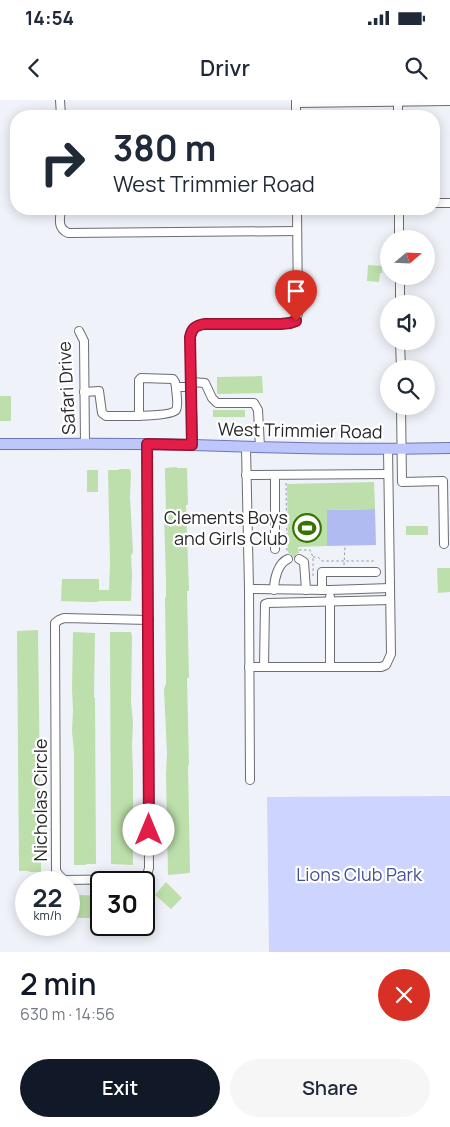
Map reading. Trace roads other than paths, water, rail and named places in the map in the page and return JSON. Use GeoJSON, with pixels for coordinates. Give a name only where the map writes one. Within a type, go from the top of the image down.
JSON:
{"type":"FeatureCollection","features":[{"type":"Feature","properties":{"kind":"main road","name":"West Trimmier Road"},"geometry":{"type":"LineString","coordinates":[[0,444],[147,444],[388,449],[450,448]]}},
{"type":"Feature","properties":{"kind":"street"},"geometry":{"type":"LineString","coordinates":[[296,102],[450,101]]}},
{"type":"Feature","properties":{"kind":"street"},"geometry":{"type":"LineString","coordinates":[[60,215],[60,226],[62,230],[68,233],[297,231]]}},
{"type":"Feature","properties":{"kind":"street"},"geometry":{"type":"LineString","coordinates":[[192,445],[190,337],[192,329],[204,324],[281,324],[296,321],[298,313],[297,215]]}},
{"type":"Feature","properties":{"kind":"street"},"geometry":{"type":"LineString","coordinates":[[399,215],[399,230]]}},
{"type":"Feature","properties":{"kind":"street","name":"Safari Drive"},"geometry":{"type":"LineString","coordinates":[[79,331],[84,341],[85,444]]}},
{"type":"Feature","properties":{"kind":"street"},"geometry":{"type":"LineString","coordinates":[[84,392],[99,391],[102,413],[106,416],[139,416],[174,413],[177,409],[176,387],[173,379],[141,378],[139,380],[139,416]]}},
{"type":"Feature","properties":{"kind":"street"},"geometry":{"type":"LineString","coordinates":[[176,387],[204,383],[212,398],[217,402],[254,403],[258,410],[260,447]]}},
{"type":"Feature","properties":{"kind":"street"},"geometry":{"type":"LineString","coordinates":[[401,415],[402,482],[443,481],[444,544]]}},
{"type":"Feature","properties":{"kind":"street","name":"Nicholas Circle"},"geometry":{"type":"LineString","coordinates":[[147,444],[149,620],[149,868],[146,876],[140,878],[65,880],[57,874],[56,870],[55,624],[64,618],[149,620]]}},
{"type":"Feature","properties":{"kind":"street"},"geometry":{"type":"LineString","coordinates":[[246,447],[250,780]]}},
{"type":"Feature","properties":{"kind":"street"},"geometry":{"type":"LineString","coordinates":[[249,667],[381,667],[386,665],[391,654],[388,449]]}},
{"type":"Feature","properties":{"kind":"street"},"geometry":{"type":"LineString","coordinates":[[246,475],[388,474]]}},
{"type":"Feature","properties":{"kind":"street"},"geometry":{"type":"LineString","coordinates":[[275,475],[275,548]]}},
{"type":"Feature","properties":{"kind":"street"},"geometry":{"type":"LineString","coordinates":[[274,590],[276,574],[283,561],[288,559]]}},
{"type":"Feature","properties":{"kind":"street"},"geometry":{"type":"LineString","coordinates":[[299,559],[304,562],[318,590],[330,601],[330,667]]}},
{"type":"Feature","properties":{"kind":"street"},"geometry":{"type":"LineString","coordinates":[[318,590],[322,572],[376,572]]}},
{"type":"Feature","properties":{"kind":"street"},"geometry":{"type":"LineString","coordinates":[[249,589],[390,588]]}},
{"type":"Feature","properties":{"kind":"street"},"geometry":{"type":"LineString","coordinates":[[264,667],[265,604],[390,600]]}},
{"type":"Feature","properties":{"kind":"place","name":"Clements Boys and Girls Club"},"geometry":{"type":"Point","coordinates":[307,528]}},
{"type":"Feature","properties":{"kind":"park label","name":"Lions Club Park"},"geometry":{"type":"Point","coordinates":[359,875]}}]}
